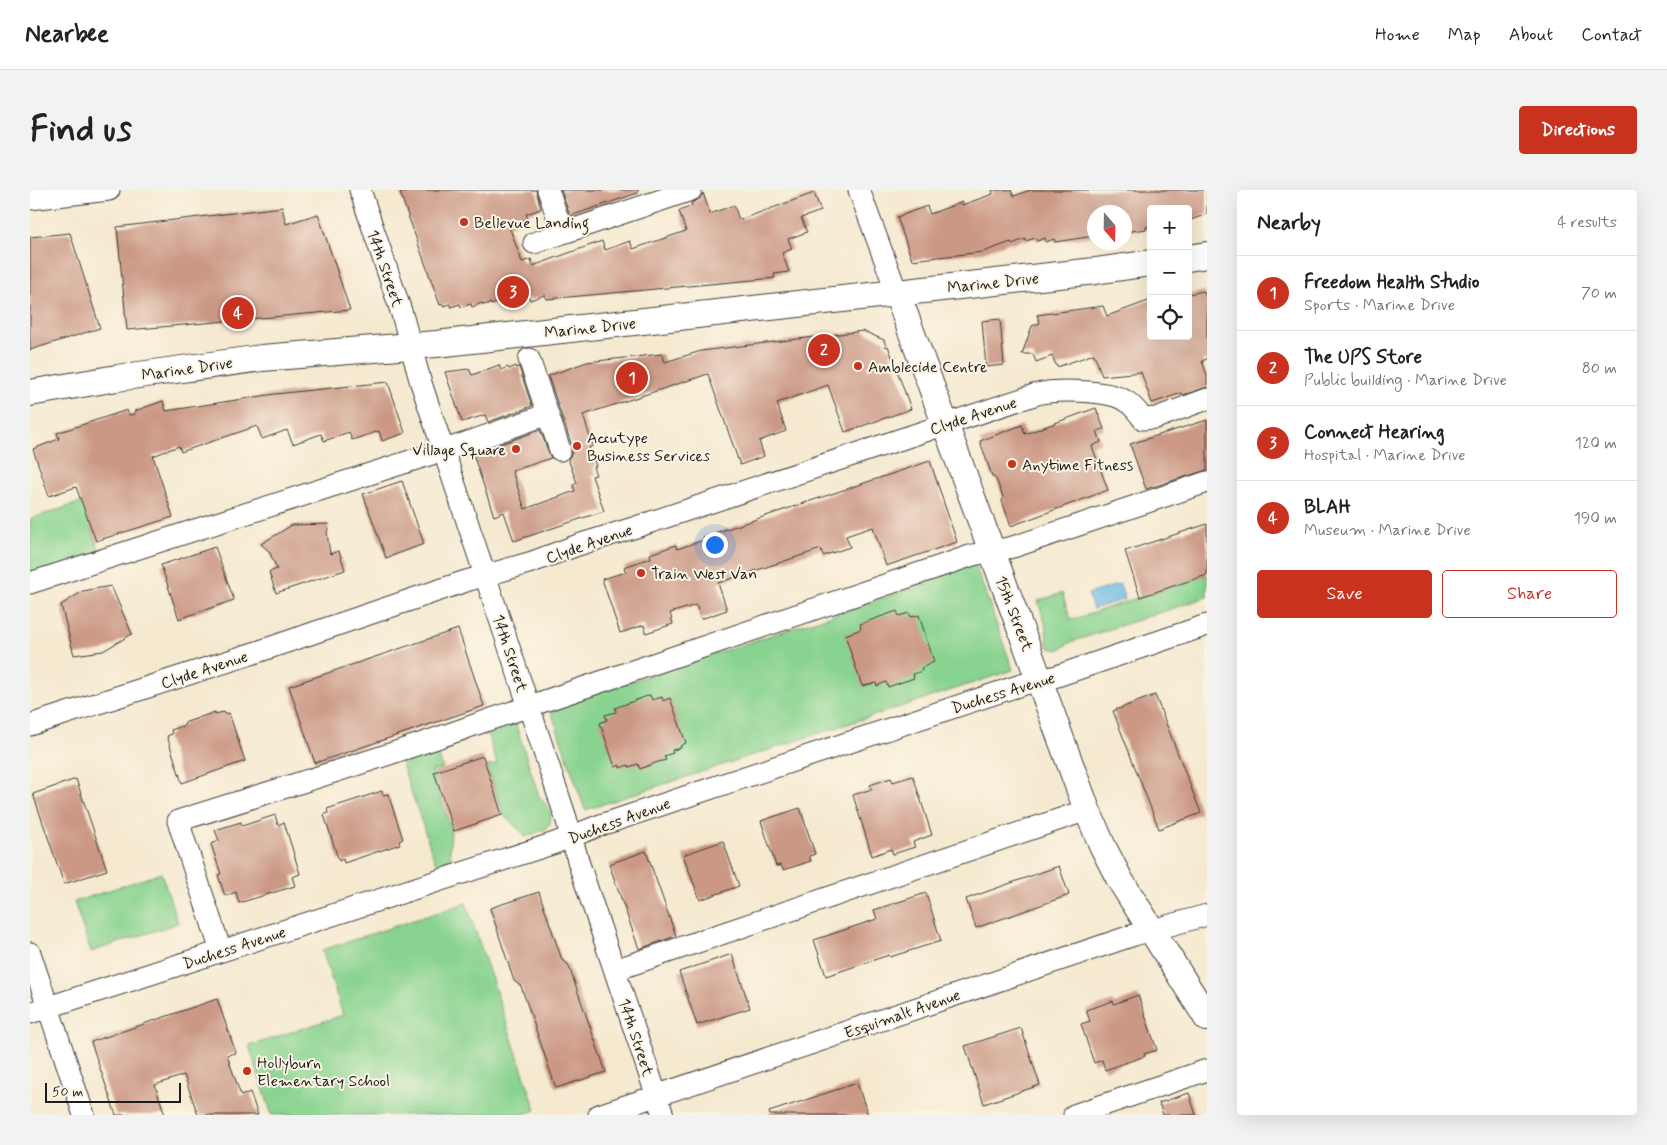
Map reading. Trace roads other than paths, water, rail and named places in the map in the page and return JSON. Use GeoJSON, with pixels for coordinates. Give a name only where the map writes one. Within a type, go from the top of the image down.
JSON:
{"type":"FeatureCollection","features":[{"type":"Feature","properties":{"kind":"main road"},"geometry":{"type":"LineString","coordinates":[[1192,257],[1207,255]]}},
{"type":"Feature","properties":{"kind":"main road","name":"Marine Drive"},"geometry":{"type":"LineString","coordinates":[[30,393],[117,378],[262,358],[410,346],[1095,272],[1147,265]]}},
{"type":"Feature","properties":{"kind":"main road","name":"15th Street"},"geometry":{"type":"LineString","coordinates":[[897,293],[1087,810],[1120,880],[1207,1018]]}},
{"type":"Feature","properties":{"kind":"street"},"geometry":{"type":"LineString","coordinates":[[30,199],[109,190]]}},
{"type":"Feature","properties":{"kind":"street","name":"14th Street"},"geometry":{"type":"LineString","coordinates":[[360,190],[402,314],[410,346],[579,864],[660,1106]]}},
{"type":"Feature","properties":{"kind":"street"},"geometry":{"type":"LineString","coordinates":[[548,190],[563,233]]}},
{"type":"Feature","properties":{"kind":"street"},"geometry":{"type":"LineString","coordinates":[[534,242],[690,190]]}},
{"type":"Feature","properties":{"kind":"street","name":"15th Street"},"geometry":{"type":"LineString","coordinates":[[859,190],[897,293]]}},
{"type":"Feature","properties":{"kind":"street"},"geometry":{"type":"LineString","coordinates":[[529,359],[560,450]]}},
{"type":"Feature","properties":{"kind":"street","name":"Clyde Avenue"},"geometry":{"type":"LineString","coordinates":[[30,726],[466,581],[532,562],[578,545],[686,511],[1036,394],[1053,391],[1110,394],[1127,401],[1144,419],[1156,418],[1207,399]]}},
{"type":"Feature","properties":{"kind":"street"},"geometry":{"type":"LineString","coordinates":[[30,583],[548,414]]}},
{"type":"Feature","properties":{"kind":"street"},"geometry":{"type":"LineString","coordinates":[[222,951],[178,821],[297,782],[407,749],[973,555],[1013,546],[1207,482]]}},
{"type":"Feature","properties":{"kind":"street","name":"Duchess Avenue"},"geometry":{"type":"LineString","coordinates":[[39,1010],[555,843],[598,826],[1207,625]]}},
{"type":"Feature","properties":{"kind":"street"},"geometry":{"type":"LineString","coordinates":[[615,970],[1087,810]]}},
{"type":"Feature","properties":{"kind":"street","name":"Esquimalt Avenue"},"geometry":{"type":"LineString","coordinates":[[599,1115],[660,1106],[1152,929],[1207,915]]}},
{"type":"Feature","properties":{"kind":"street"},"geometry":{"type":"LineString","coordinates":[[30,953],[39,1010],[84,1115]]}},
{"type":"Feature","properties":{"kind":"street"},"geometry":{"type":"LineString","coordinates":[[1074,1115],[1207,1070]]}},
{"type":"Feature","properties":{"kind":"water"},"geometry":{"type":"Polygon","coordinates":[[[1120,584],[1125,599],[1093,609],[1088,594],[1120,584]]]}},
{"type":"Feature","properties":{"kind":"place","name":"Bellevue Landing"},"geometry":{"type":"Point","coordinates":[464,222]}},
{"type":"Feature","properties":{"kind":"place","name":"Connect Hearing"},"geometry":{"type":"Point","coordinates":[513,292]}},
{"type":"Feature","properties":{"kind":"place","name":"BLAH"},"geometry":{"type":"Point","coordinates":[238,313]}},
{"type":"Feature","properties":{"kind":"place","name":"The UPS Store"},"geometry":{"type":"Point","coordinates":[824,350]}},
{"type":"Feature","properties":{"kind":"place","name":"Amblecide Centre"},"geometry":{"type":"Point","coordinates":[858,366]}},
{"type":"Feature","properties":{"kind":"place","name":"Freedom Health Studio"},"geometry":{"type":"Point","coordinates":[632,378]}},
{"type":"Feature","properties":{"kind":"place","name":"Accutype Business Services"},"geometry":{"type":"Point","coordinates":[577,446]}},
{"type":"Feature","properties":{"kind":"place","name":"Village Square"},"geometry":{"type":"Point","coordinates":[516,449]}},
{"type":"Feature","properties":{"kind":"place","name":"Anytime Fitness"},"geometry":{"type":"Point","coordinates":[1012,464]}},
{"type":"Feature","properties":{"kind":"place","name":"Train West Van"},"geometry":{"type":"Point","coordinates":[641,573]}},
{"type":"Feature","properties":{"kind":"place","name":"Hollyburn Elementary School"},"geometry":{"type":"Point","coordinates":[247,1071]}}]}
